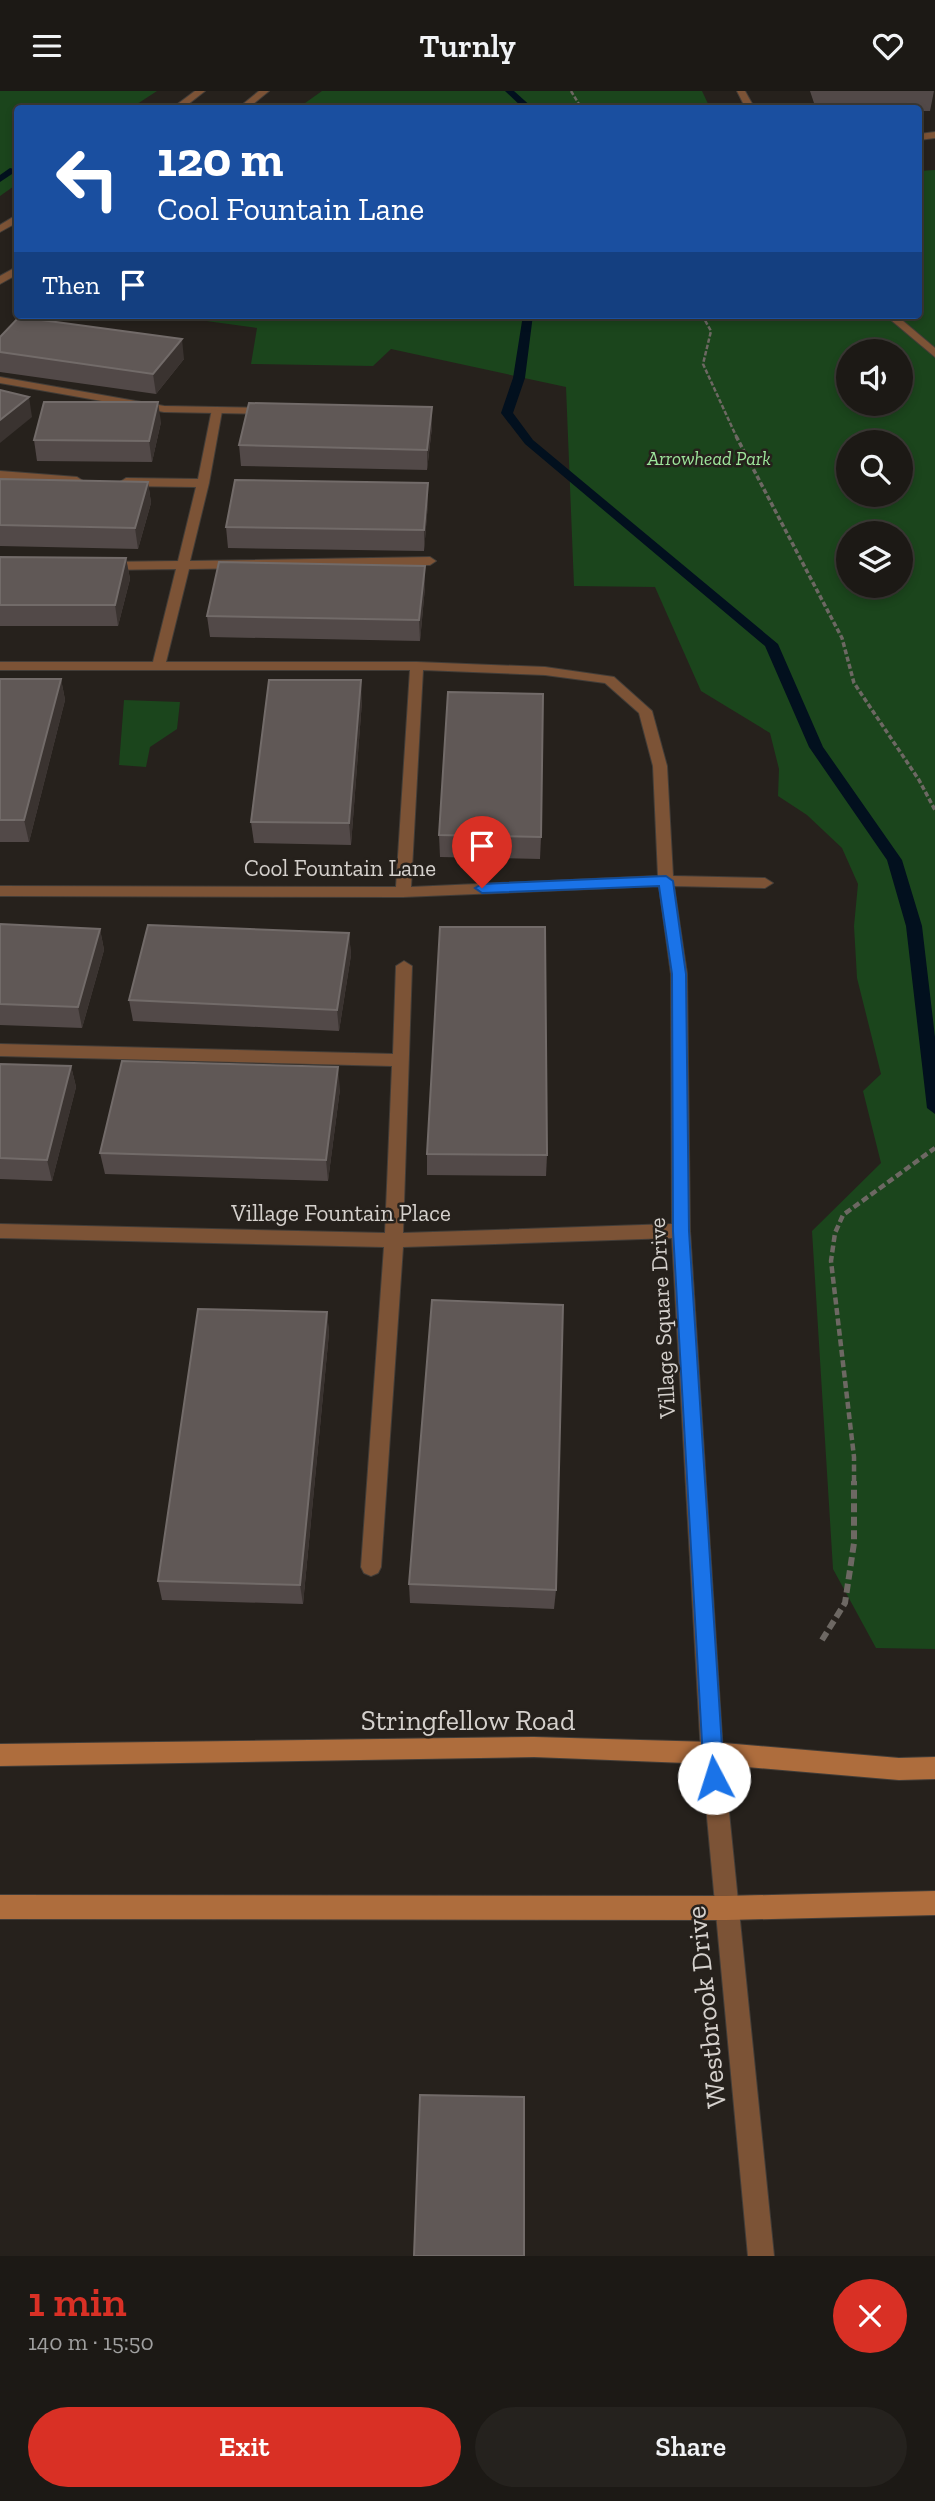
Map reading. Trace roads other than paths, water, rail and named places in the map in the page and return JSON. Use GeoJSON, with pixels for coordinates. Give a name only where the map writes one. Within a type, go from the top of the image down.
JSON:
{"type":"FeatureCollection","features":[{"type":"Feature","properties":{"kind":"main road","name":"Stringfellow Road"},"geometry":{"type":"LineString","coordinates":[[0,1755],[534,1747],[712,1753],[899,1769],[935,1768]]}},
{"type":"Feature","properties":{"kind":"main road"},"geometry":{"type":"LineString","coordinates":[[0,1907],[726,1908],[935,1903]]}},
{"type":"Feature","properties":{"kind":"street"},"geometry":{"type":"LineString","coordinates":[[181,105],[201,91]]}},
{"type":"Feature","properties":{"kind":"street"},"geometry":{"type":"LineString","coordinates":[[246,105],[265,91]]}},
{"type":"Feature","properties":{"kind":"street"},"geometry":{"type":"LineString","coordinates":[[895,319],[935,354]]}},
{"type":"Feature","properties":{"kind":"street"},"geometry":{"type":"LineString","coordinates":[[0,380],[164,409],[285,411]]}},
{"type":"Feature","properties":{"kind":"street"},"geometry":{"type":"LineString","coordinates":[[159,665],[203,483],[216,411]]}},
{"type":"Feature","properties":{"kind":"street"},"geometry":{"type":"LineString","coordinates":[[0,475],[90,481]]}},
{"type":"Feature","properties":{"kind":"street"},"geometry":{"type":"LineString","coordinates":[[116,482],[203,483]]}},
{"type":"Feature","properties":{"kind":"street"},"geometry":{"type":"LineString","coordinates":[[95,566],[430,561]]}},
{"type":"Feature","properties":{"kind":"street","name":"Village Square Drive"},"geometry":{"type":"LineString","coordinates":[[0,666],[417,666],[545,671],[609,680],[645,711],[660,766],[666,881],[679,974],[681,1231],[712,1753]]}},
{"type":"Feature","properties":{"kind":"street"},"geometry":{"type":"LineString","coordinates":[[403,891],[417,666]]}},
{"type":"Feature","properties":{"kind":"street","name":"Cool Fountain Lane"},"geometry":{"type":"LineString","coordinates":[[0,891],[403,891],[666,881],[765,883]]}},
{"type":"Feature","properties":{"kind":"street"},"geometry":{"type":"LineString","coordinates":[[372,1567],[394,1240],[404,966]]}},
{"type":"Feature","properties":{"kind":"street"},"geometry":{"type":"LineString","coordinates":[[0,1050],[399,1061]]}},
{"type":"Feature","properties":{"kind":"street","name":"Village Fountain Place"},"geometry":{"type":"LineString","coordinates":[[0,1231],[394,1240],[681,1231]]}},
{"type":"Feature","properties":{"kind":"street","name":"Westbrook Drive"},"geometry":{"type":"LineString","coordinates":[[712,1753],[761,2256]]}},
{"type":"Feature","properties":{"kind":"waterway"},"geometry":{"type":"LineString","coordinates":[[509,91],[525,105]]}},
{"type":"Feature","properties":{"kind":"waterway"},"geometry":{"type":"LineString","coordinates":[[0,179],[13,170]]}},
{"type":"Feature","properties":{"kind":"waterway"},"geometry":{"type":"LineString","coordinates":[[527,319],[519,378],[507,413],[529,442],[771,644],[816,747],[894,860],[914,926],[935,1108]]}},
{"type":"Feature","properties":{"kind":"park label","name":"Arrowhead Park"},"geometry":{"type":"Point","coordinates":[709,458]}}]}
